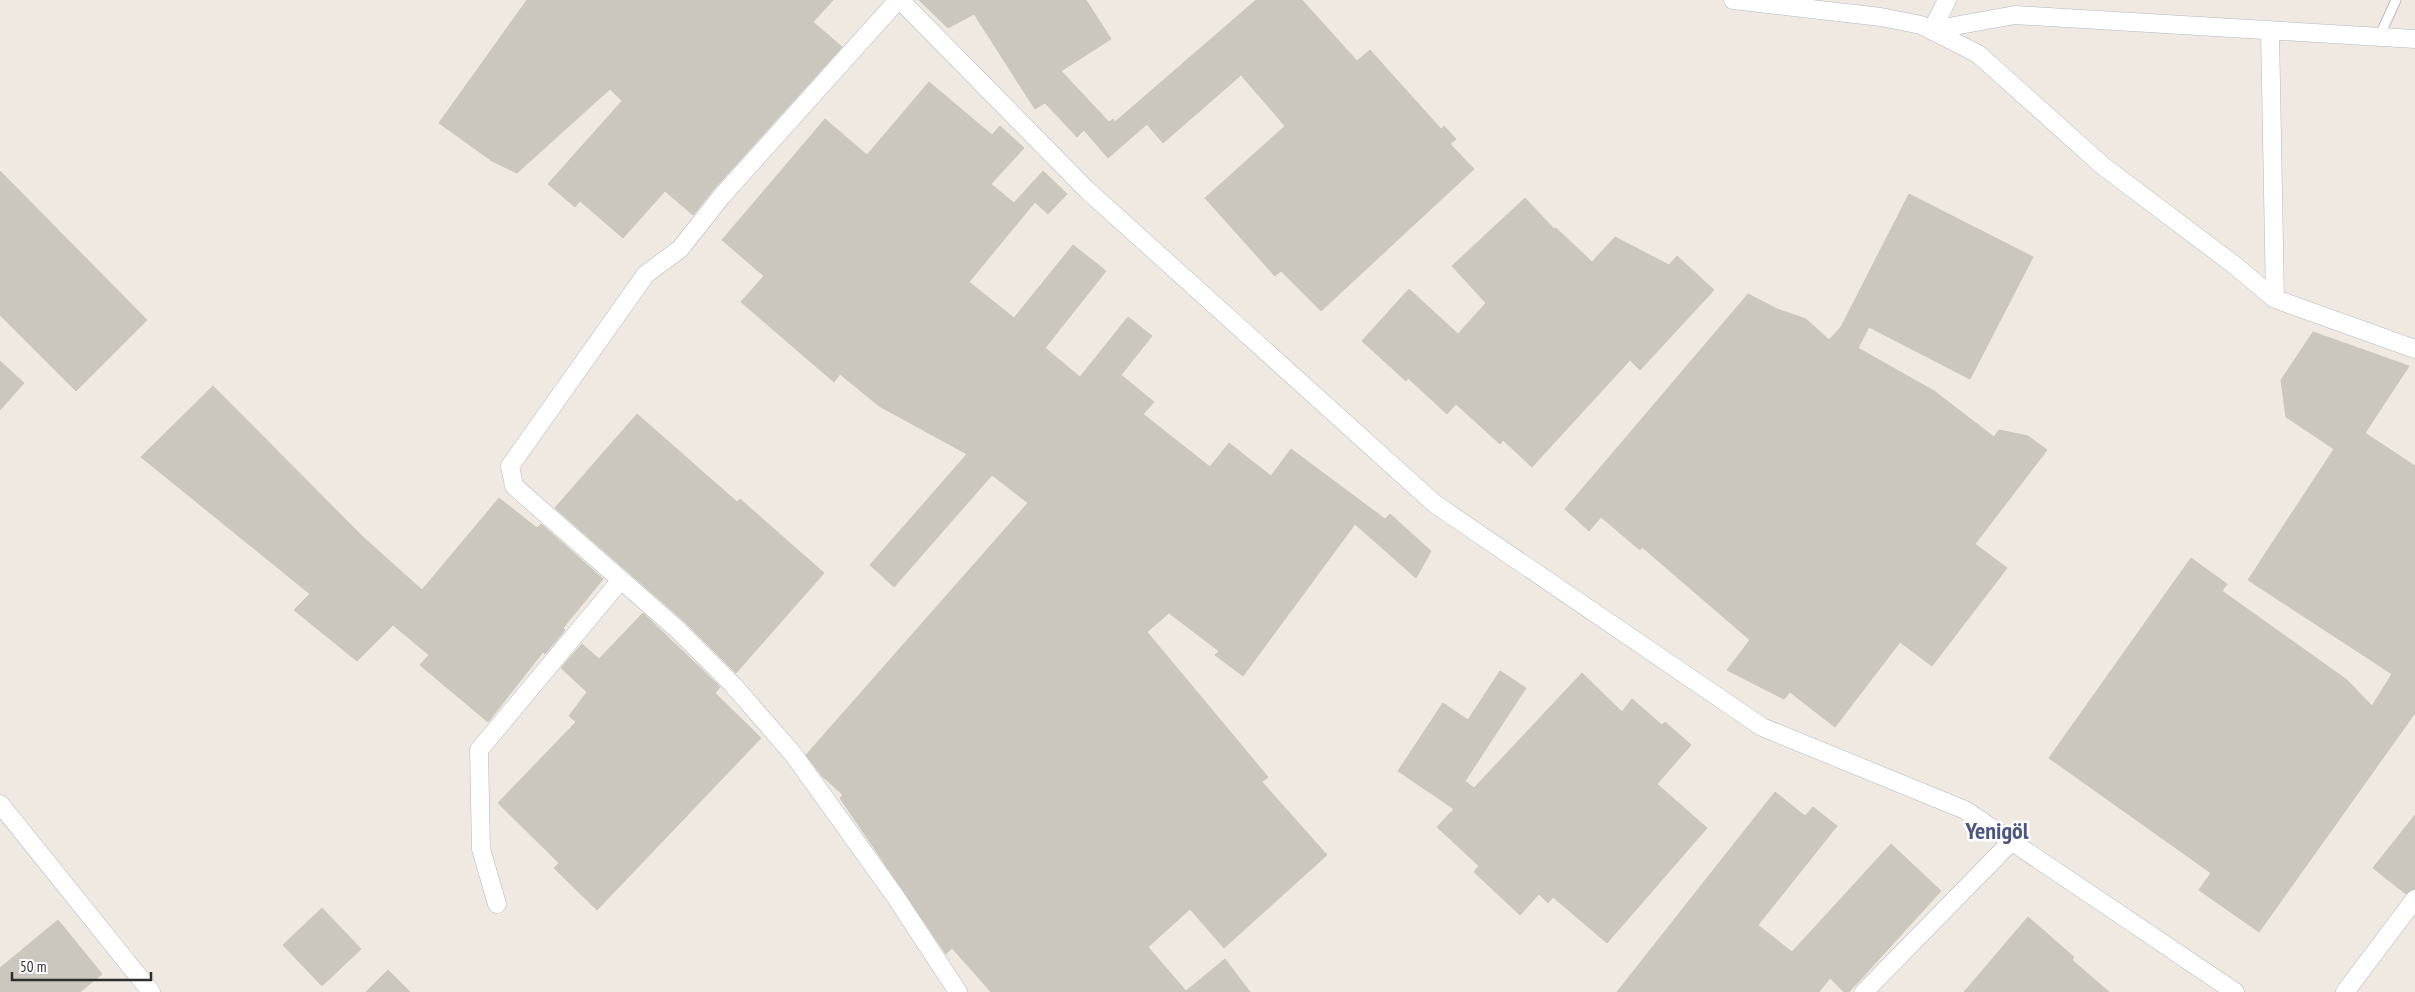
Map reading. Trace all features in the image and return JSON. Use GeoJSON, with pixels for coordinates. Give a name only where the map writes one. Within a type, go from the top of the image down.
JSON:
{"type":"FeatureCollection","features":[{"type":"Feature","properties":{"kind":"street"},"geometry":{"type":"LineString","coordinates":[[958,992],[895,896],[793,754],[733,685],[677,629],[620,581],[514,486],[510,466],[646,274],[680,249],[721,197],[899,0],[1087,190],[1435,504],[1762,727],[1965,810],[2235,992]]}},
{"type":"Feature","properties":{"kind":"street"},"geometry":{"type":"LineString","coordinates":[[1733,0],[1881,17],[1921,25],[1932,30],[1978,54],[2103,166],[2233,264],[2275,299],[2415,348]]}},
{"type":"Feature","properties":{"kind":"street"},"geometry":{"type":"LineString","coordinates":[[1932,30],[1947,0]]}},
{"type":"Feature","properties":{"kind":"street"},"geometry":{"type":"LineString","coordinates":[[1932,30],[2015,15],[2415,39]]}},
{"type":"Feature","properties":{"kind":"street"},"geometry":{"type":"LineString","coordinates":[[2270,31],[2275,299]]}},
{"type":"Feature","properties":{"kind":"street"},"geometry":{"type":"LineString","coordinates":[[497,904],[481,849],[479,750],[620,581]]}},
{"type":"Feature","properties":{"kind":"street"},"geometry":{"type":"LineString","coordinates":[[0,804],[151,992]]}},
{"type":"Feature","properties":{"kind":"street"},"geometry":{"type":"LineString","coordinates":[[1864,992],[2012,841]]}},
{"type":"Feature","properties":{"kind":"street"},"geometry":{"type":"LineString","coordinates":[[2345,992],[2415,899]]}},
{"type":"Feature","properties":{"kind":"lane"},"geometry":{"type":"LineString","coordinates":[[2379,37],[2396,0]]}},
{"type":"Feature","properties":{"kind":"building"},"geometry":{"type":"Polygon","coordinates":[[[527,0],[833,0],[813,22],[842,47],[713,190],[693,215],[665,191],[623,238],[580,201],[575,207],[548,184],[622,101],[610,89],[517,173],[492,161],[439,123],[527,0]]]}},
{"type":"Feature","properties":{"kind":"building"},"geometry":{"type":"Polygon","coordinates":[[[919,0],[1086,0],[1111,39],[1061,71],[1109,122],[1113,119],[1115,122],[1256,0],[1302,0],[1357,61],[1370,50],[1441,129],[1444,126],[1456,139],[1450,144],[1474,169],[1321,311],[1281,271],[1275,276],[1205,198],[1285,126],[1241,75],[1163,143],[1147,124],[1108,158],[1084,130],[1077,137],[1045,103],[1035,109],[974,14],[948,28],[919,0]]]}},
{"type":"Feature","properties":{"kind":"building"},"geometry":{"type":"Polygon","coordinates":[[[929,82],[992,135],[1000,126],[1024,148],[991,184],[1014,203],[1043,171],[1067,194],[1048,214],[1035,202],[969,282],[1014,318],[1073,245],[1106,271],[1045,348],[1080,377],[1128,317],[1152,336],[1121,375],[1154,402],[1143,414],[1210,467],[1229,443],[1271,476],[1291,449],[1385,519],[1390,514],[1431,551],[1416,578],[1355,524],[1243,676],[1215,655],[1219,651],[1169,613],[1147,632],[1268,777],[1262,782],[1327,855],[1224,948],[1190,909],[1148,947],[1186,991],[1225,959],[1250,992],[991,992],[952,948],[946,954],[840,798],[843,795],[822,776],[806,755],[1028,503],[992,475],[894,587],[870,565],[967,454],[879,406],[840,374],[834,382],[741,302],[764,276],[722,240],[825,119],[867,155],[929,82]]]}},
{"type":"Feature","properties":{"kind":"building"},"geometry":{"type":"Polygon","coordinates":[[[0,171],[147,320],[76,391],[0,315],[0,171]]]}},
{"type":"Feature","properties":{"kind":"building"},"geometry":{"type":"Polygon","coordinates":[[[1909,194],[2033,257],[1970,379],[1869,327],[1858,348],[1934,391],[1994,437],[1999,430],[2028,436],[2047,450],[1975,544],[2007,568],[1932,666],[1900,642],[1835,727],[1790,692],[1784,699],[1727,670],[1750,640],[1642,547],[1640,550],[1601,517],[1589,531],[1565,509],[1748,294],[1777,309],[1806,319],[1829,340],[1841,327],[1909,194]]]}},
{"type":"Feature","properties":{"kind":"building"},"geometry":{"type":"Polygon","coordinates":[[[1525,198],[1554,229],[1556,228],[1592,262],[1615,237],[1669,265],[1677,256],[1714,290],[1640,370],[1630,360],[1532,467],[1503,440],[1500,444],[1456,404],[1447,414],[1408,378],[1406,381],[1362,341],[1409,289],[1458,334],[1486,303],[1452,266],[1525,198]]]}},
{"type":"Feature","properties":{"kind":"building"},"geometry":{"type":"Polygon","coordinates":[[[2313,332],[2409,366],[2365,433],[2415,466],[2415,713],[2259,932],[2199,890],[2211,873],[2049,758],[2191,558],[2227,584],[2222,591],[2347,680],[2372,706],[2392,674],[2248,580],[2334,449],[2286,417],[2281,380],[2313,332]]]}},
{"type":"Feature","properties":{"kind":"building"},"geometry":{"type":"Polygon","coordinates":[[[0,361],[24,383],[0,410],[0,361]]]}},
{"type":"Feature","properties":{"kind":"building"},"geometry":{"type":"Polygon","coordinates":[[[213,386],[363,537],[422,590],[499,498],[537,528],[541,524],[603,579],[563,628],[565,630],[545,654],[543,652],[488,722],[420,665],[429,655],[393,625],[357,661],[294,610],[310,594],[141,457],[213,386]]]}},
{"type":"Feature","properties":{"kind":"building"},"geometry":{"type":"Polygon","coordinates":[[[637,414],[737,502],[740,499],[824,573],[736,673],[684,621],[555,508],[637,414]]]}},
{"type":"Feature","properties":{"kind":"building"},"geometry":{"type":"Polygon","coordinates":[[[643,613],[720,687],[715,693],[761,738],[597,910],[554,868],[559,863],[498,803],[576,722],[569,716],[587,692],[561,668],[582,644],[599,659],[643,613]]]}},
{"type":"Feature","properties":{"kind":"building"},"geometry":{"type":"Polygon","coordinates":[[[1500,671],[1526,688],[1465,781],[1474,788],[1582,673],[1622,712],[1632,699],[1662,725],[1665,722],[1691,745],[1657,784],[1707,828],[1607,943],[1553,897],[1548,903],[1539,894],[1520,915],[1474,872],[1479,866],[1437,827],[1454,809],[1398,771],[1443,703],[1468,720],[1500,671]]]}},
{"type":"Feature","properties":{"kind":"building"},"geometry":{"type":"Polygon","coordinates":[[[1775,792],[1805,816],[1813,807],[1837,826],[1758,925],[1792,952],[1891,844],[1941,891],[1849,992],[1844,992],[1830,978],[1819,992],[1617,992],[1775,792]]]}},
{"type":"Feature","properties":{"kind":"building"},"geometry":{"type":"Polygon","coordinates":[[[2415,815],[2415,889],[2406,894],[2373,868],[2415,815]]]}},
{"type":"Feature","properties":{"kind":"building"},"geometry":{"type":"Polygon","coordinates":[[[322,908],[361,949],[322,986],[283,945],[322,908]]]}},
{"type":"Feature","properties":{"kind":"building"},"geometry":{"type":"Polygon","coordinates":[[[2028,917],[2074,957],[2072,960],[2109,992],[1964,992],[2028,917]]]}},
{"type":"Feature","properties":{"kind":"building"},"geometry":{"type":"Polygon","coordinates":[[[58,920],[102,974],[80,992],[0,992],[0,968],[58,920]]]}},
{"type":"Feature","properties":{"kind":"building"},"geometry":{"type":"Polygon","coordinates":[[[388,970],[410,992],[366,992],[388,970]]]}},
{"type":"Feature","properties":{"kind":"district","name":"Yenigöl"},"geometry":{"type":"Point","coordinates":[1997,831]}}]}
